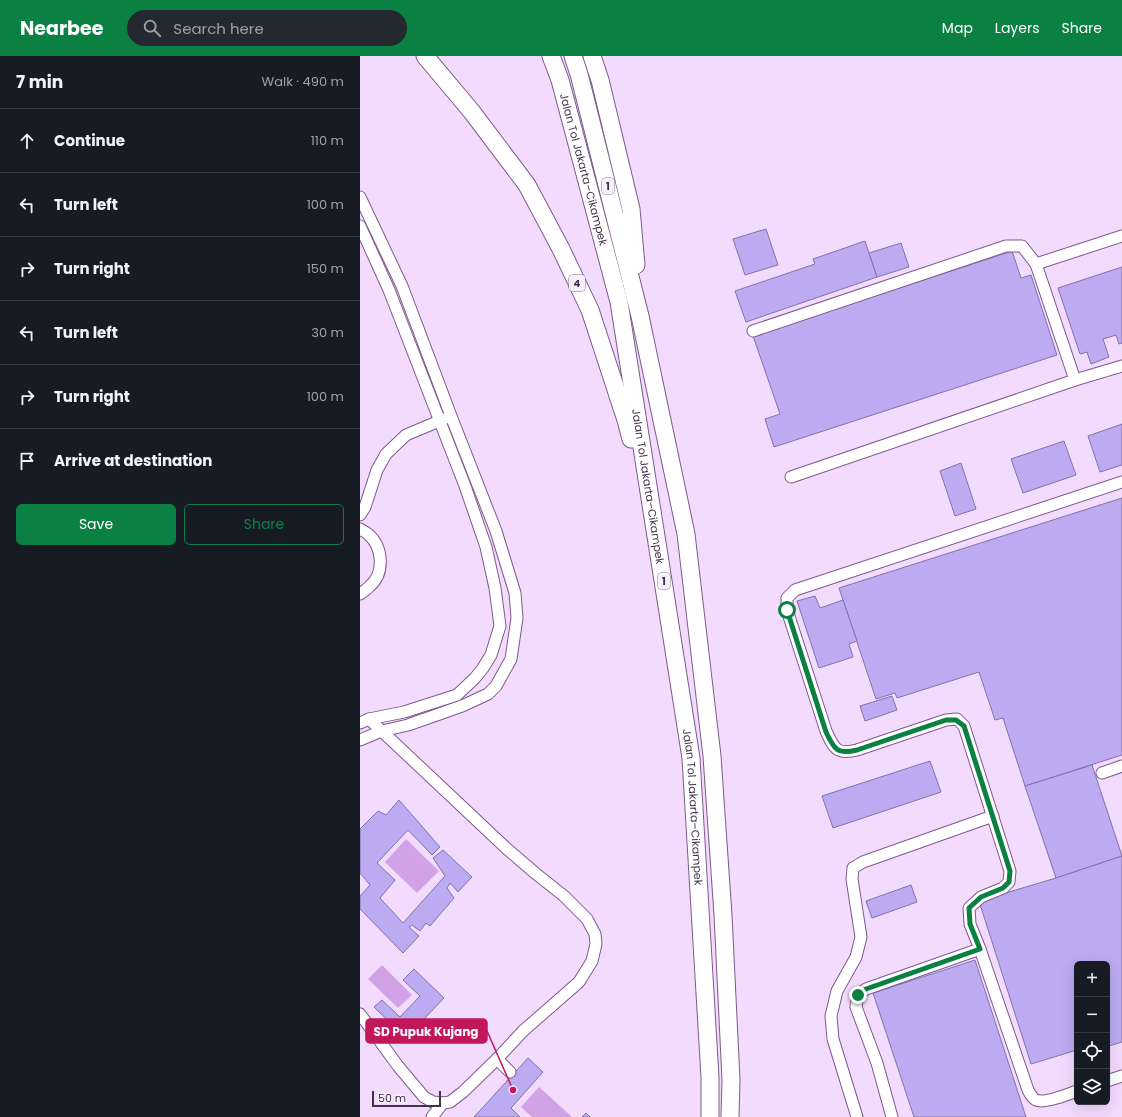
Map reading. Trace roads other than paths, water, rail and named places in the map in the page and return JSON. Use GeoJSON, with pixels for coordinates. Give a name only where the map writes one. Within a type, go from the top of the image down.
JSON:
{"type":"FeatureCollection","features":[{"type":"Feature","properties":{"kind":"highway","name":"4"},"geometry":{"type":"LineString","coordinates":[[425,56],[472,112],[527,185],[561,249],[590,310],[626,420],[658,544]]}},
{"type":"Feature","properties":{"kind":"highway","name":"Jalan Tol Jakarta–Cikampek"},"geometry":{"type":"LineString","coordinates":[[551,56],[560,80],[619,302],[691,758],[710,1077],[710,1117]]}},
{"type":"Feature","properties":{"kind":"highway","name":"Jalan Tol Jakarta–Cikampek"},"geometry":{"type":"LineString","coordinates":[[573,56],[579,74],[640,316],[686,534],[712,756],[723,915],[731,1080],[730,1117]]}},
{"type":"Feature","properties":{"kind":"highway"},"geometry":{"type":"LineString","coordinates":[[592,56],[600,80],[631,209],[640,316]]}},
{"type":"Feature","properties":{"kind":"street"},"geometry":{"type":"LineString","coordinates":[[360,197],[402,286],[450,416],[496,531],[515,593],[517,618],[511,659],[496,686],[488,694],[462,706],[408,725],[382,731],[360,740]]}},
{"type":"Feature","properties":{"kind":"street"},"geometry":{"type":"LineString","coordinates":[[360,226],[389,290],[465,486],[486,547],[495,588],[500,626],[491,655],[487,662],[475,678],[457,695],[404,712],[364,721]]}},
{"type":"Feature","properties":{"kind":"street"},"geometry":{"type":"LineString","coordinates":[[1036,264],[1122,236]]}},
{"type":"Feature","properties":{"kind":"street"},"geometry":{"type":"LineString","coordinates":[[753,331],[1006,246],[1022,246],[1036,264],[1075,380]]}},
{"type":"Feature","properties":{"kind":"street"},"geometry":{"type":"LineString","coordinates":[[790,477],[1075,380],[1122,366]]}},
{"type":"Feature","properties":{"kind":"street"},"geometry":{"type":"LineString","coordinates":[[360,515],[365,507],[377,470],[386,454],[406,435],[450,416]]}},
{"type":"Feature","properties":{"kind":"street"},"geometry":{"type":"LineString","coordinates":[[1074,1092],[1046,1101],[1038,1101],[1032,1097],[1028,1090],[970,924],[969,908],[981,897],[1003,888],[1009,882],[1010,871],[964,726],[956,720],[946,720],[857,750],[846,753],[840,751],[832,745],[826,732],[787,610],[787,598],[795,590],[1122,482]]}},
{"type":"Feature","properties":{"kind":"street"},"geometry":{"type":"LineString","coordinates":[[360,529],[368,534],[377,546],[380,559],[378,574],[375,580],[371,586],[360,594]]}},
{"type":"Feature","properties":{"kind":"street"},"geometry":{"type":"LineString","coordinates":[[360,1014],[398,1066],[424,1097],[433,1102],[450,1102],[463,1092],[497,1059],[523,1031],[579,982],[592,961],[596,944],[595,934],[587,919],[564,896],[506,848],[382,731],[364,721]]}},
{"type":"Feature","properties":{"kind":"street"},"geometry":{"type":"LineString","coordinates":[[1102,773],[1122,766]]}},
{"type":"Feature","properties":{"kind":"street"},"geometry":{"type":"LineString","coordinates":[[857,1117],[833,1039],[831,1016],[837,991],[856,957],[861,938],[852,879],[853,868],[863,862],[992,816]]}},
{"type":"Feature","properties":{"kind":"street"},"geometry":{"type":"LineString","coordinates":[[892,1117],[877,1063],[856,1007],[858,995],[866,989],[980,949]]}},
{"type":"Feature","properties":{"kind":"street"},"geometry":{"type":"LineString","coordinates":[[497,1059],[510,1072]]}},
{"type":"Feature","properties":{"kind":"street"},"geometry":{"type":"LineString","coordinates":[[1110,1080],[1122,1076]]}},
{"type":"Feature","properties":{"kind":"street"},"geometry":{"type":"LineString","coordinates":[[432,1117],[443,1103]]}},
{"type":"Feature","properties":{"kind":"place","name":"SD Pupuk Kujang"},"geometry":{"type":"Point","coordinates":[513,1090]}}]}
